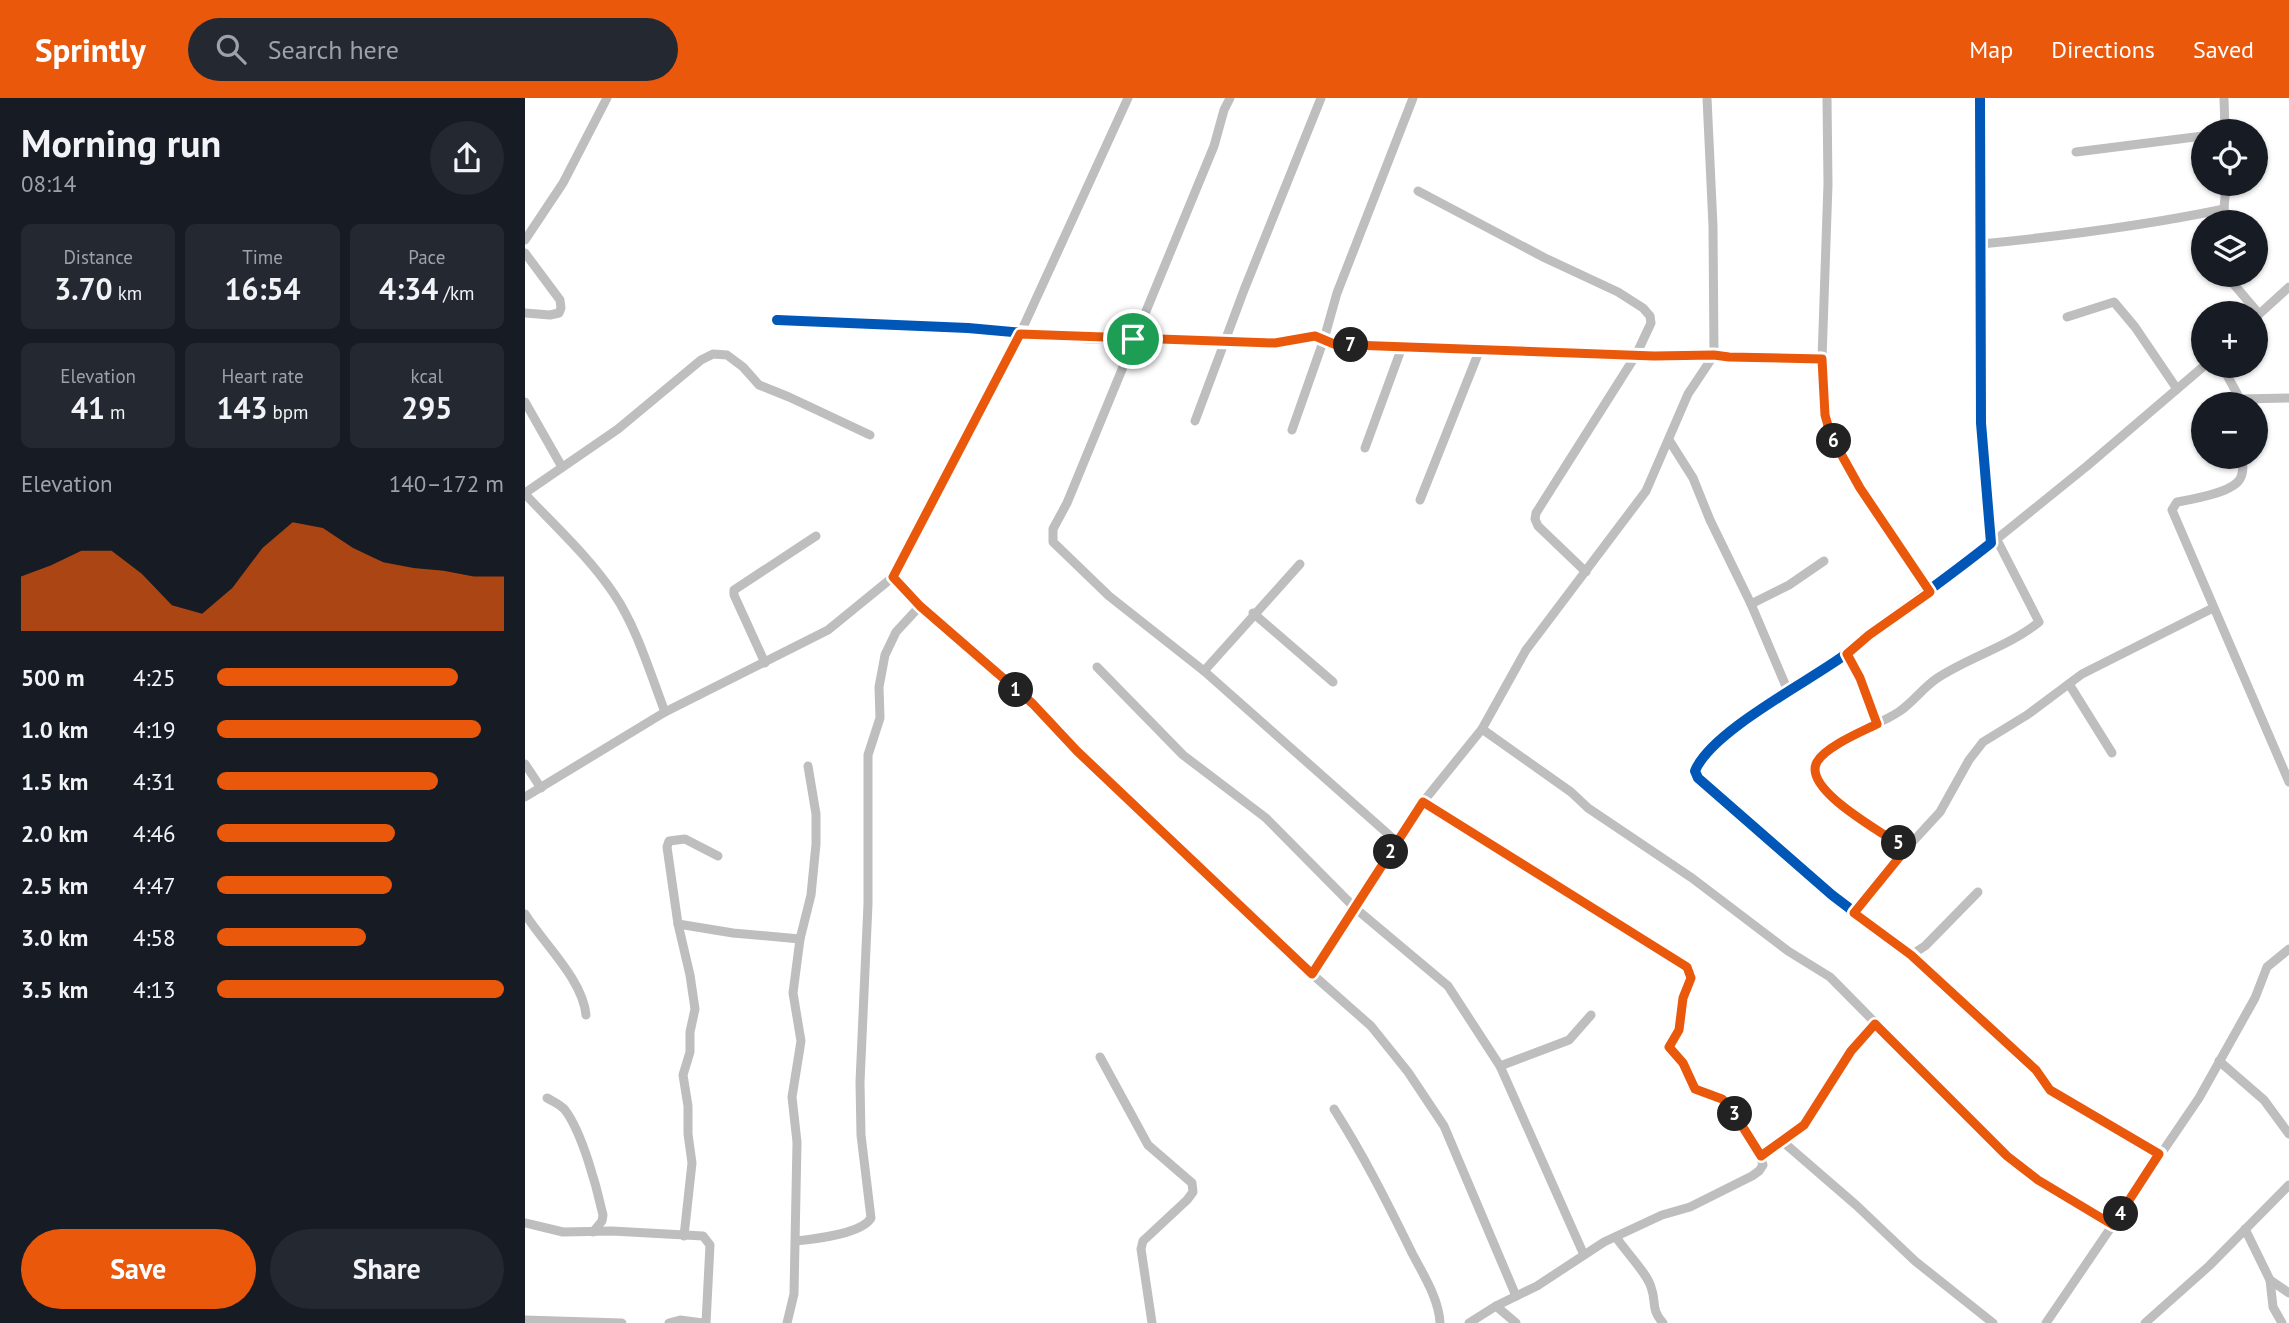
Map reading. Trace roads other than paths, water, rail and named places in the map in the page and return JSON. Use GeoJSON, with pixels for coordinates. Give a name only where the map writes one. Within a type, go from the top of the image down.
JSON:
{"type":"FeatureCollection","features":[{"type":"Feature","properties":{"kind":"street"},"geometry":{"type":"LineString","coordinates":[[525,240],[563,183],[607,98]]}},
{"type":"Feature","properties":{"kind":"street"},"geometry":{"type":"LineString","coordinates":[[525,797],[665,712],[828,630],[893,577],[1020,334],[1128,98]]}},
{"type":"Feature","properties":{"kind":"street"},"geometry":{"type":"LineString","coordinates":[[1230,98],[1214,146],[1067,503],[1053,529],[1053,541],[1055,547],[1109,596],[1204,671],[1397,842]]}},
{"type":"Feature","properties":{"kind":"street"},"geometry":{"type":"LineString","coordinates":[[1195,421],[1321,98]]}},
{"type":"Feature","properties":{"kind":"street"},"geometry":{"type":"LineString","coordinates":[[1293,430],[1337,293],[1413,98]]}},
{"type":"Feature","properties":{"kind":"street"},"geometry":{"type":"LineString","coordinates":[[1312,974],[1423,802],[1482,729],[1526,650],[1646,491],[1688,394],[1714,355],[1713,226],[1706,98]]}},
{"type":"Feature","properties":{"kind":"street"},"geometry":{"type":"LineString","coordinates":[[1827,98],[1828,184],[1822,359],[1825,415],[1831,436],[1860,488],[1930,592]]}},
{"type":"Feature","properties":{"kind":"street"},"geometry":{"type":"LineString","coordinates":[[1906,849],[1887,834],[1849,813],[1817,780],[1815,764],[1822,755],[1899,712],[1935,680],[2039,622],[1994,541],[1981,423],[1980,98]]}},
{"type":"Feature","properties":{"kind":"street"},"geometry":{"type":"LineString","coordinates":[[2224,98],[2225,119]]}},
{"type":"Feature","properties":{"kind":"street"},"geometry":{"type":"LineString","coordinates":[[2076,152],[2191,138]]}},
{"type":"Feature","properties":{"kind":"street"},"geometry":{"type":"LineString","coordinates":[[1418,191],[1545,258],[1618,292],[1643,308],[1650,316],[1651,323],[1636,355],[1536,513],[1538,526],[1586,572]]}},
{"type":"Feature","properties":{"kind":"street"},"geometry":{"type":"LineString","coordinates":[[1981,244],[2148,225],[2224,209],[2225,196]]}},
{"type":"Feature","properties":{"kind":"street"},"geometry":{"type":"LineString","coordinates":[[525,253],[560,300],[561,308],[559,313],[550,315],[525,313]]}},
{"type":"Feature","properties":{"kind":"street"},"geometry":{"type":"LineString","coordinates":[[2235,287],[2246,301]]}},
{"type":"Feature","properties":{"kind":"street"},"geometry":{"type":"LineString","coordinates":[[2268,306],[2289,288]]}},
{"type":"Feature","properties":{"kind":"street"},"geometry":{"type":"LineString","coordinates":[[2067,317],[2114,302],[2135,327],[2177,389]]}},
{"type":"Feature","properties":{"kind":"street"},"geometry":{"type":"LineString","coordinates":[[777,320],[968,328],[1020,334],[1133,339],[1275,343],[1315,336],[1343,344],[1402,347],[1822,359]]}},
{"type":"Feature","properties":{"kind":"street"},"geometry":{"type":"LineString","coordinates":[[1365,448],[1402,347]]}},
{"type":"Feature","properties":{"kind":"street"},"geometry":{"type":"LineString","coordinates":[[1420,500],[1480,349]]}},
{"type":"Feature","properties":{"kind":"street"},"geometry":{"type":"LineString","coordinates":[[665,712],[632,629],[615,595],[525,494],[618,429],[701,360],[713,354],[727,355],[743,367],[759,385],[870,435]]}},
{"type":"Feature","properties":{"kind":"street"},"geometry":{"type":"LineString","coordinates":[[2159,1154],[2050,1090],[2036,1070],[1911,955],[1783,855],[1698,778],[1695,771],[1699,762],[1723,738],[1788,691],[1847,654],[1930,592],[2191,377]]}},
{"type":"Feature","properties":{"kind":"street"},"geometry":{"type":"LineString","coordinates":[[2268,400],[2289,398]]}},
{"type":"Feature","properties":{"kind":"street"},"geometry":{"type":"LineString","coordinates":[[525,402],[562,467]]}},
{"type":"Feature","properties":{"kind":"street"},"geometry":{"type":"LineString","coordinates":[[1669,440],[1692,478],[1788,691]]}},
{"type":"Feature","properties":{"kind":"street"},"geometry":{"type":"LineString","coordinates":[[2243,469],[2241,478],[2235,485],[2205,496],[2177,502],[2172,510],[2289,782]]}},
{"type":"Feature","properties":{"kind":"street"},"geometry":{"type":"LineString","coordinates":[[765,663],[734,590],[816,536]]}},
{"type":"Feature","properties":{"kind":"street"},"geometry":{"type":"LineString","coordinates":[[1751,604],[1789,585],[1824,561]]}},
{"type":"Feature","properties":{"kind":"street"},"geometry":{"type":"LineString","coordinates":[[1204,671],[1300,564]]}},
{"type":"Feature","properties":{"kind":"street"},"geometry":{"type":"LineString","coordinates":[[893,577],[920,606],[1033,704],[1077,751],[1312,974],[1371,1026],[1408,1072],[1444,1126],[1516,1296]]}},
{"type":"Feature","properties":{"kind":"street"},"geometry":{"type":"LineString","coordinates":[[796,1241],[844,1232],[867,1224],[871,1218],[861,1135],[860,1082],[868,904],[868,755],[880,718],[879,687],[885,655],[896,632],[920,606]]}},
{"type":"Feature","properties":{"kind":"street"},"geometry":{"type":"LineString","coordinates":[[1854,913],[1940,812],[1969,760],[1983,742],[2027,715],[2082,674],[2213,608]]}},
{"type":"Feature","properties":{"kind":"street"},"geometry":{"type":"LineString","coordinates":[[1253,614],[1333,682]]}},
{"type":"Feature","properties":{"kind":"street"},"geometry":{"type":"LineString","coordinates":[[1847,654],[1860,678],[1877,724]]}},
{"type":"Feature","properties":{"kind":"street"},"geometry":{"type":"LineString","coordinates":[[1097,667],[1183,755],[1266,818],[1355,908],[1448,986],[1500,1066],[1584,1255]]}},
{"type":"Feature","properties":{"kind":"street"},"geometry":{"type":"LineString","coordinates":[[2069,684],[2112,753]]}},
{"type":"Feature","properties":{"kind":"street"},"geometry":{"type":"LineString","coordinates":[[1482,729],[1571,792],[1588,808],[1692,878],[1788,951],[1830,977],[2007,1156],[2047,1186],[2113,1225]]}},
{"type":"Feature","properties":{"kind":"street"},"geometry":{"type":"LineString","coordinates":[[525,764],[541,788]]}},
{"type":"Feature","properties":{"kind":"street"},"geometry":{"type":"LineString","coordinates":[[787,1323],[794,1294],[796,1241],[797,1142],[792,1097],[801,1041],[793,993],[800,939],[811,895],[817,814],[808,766]]}},
{"type":"Feature","properties":{"kind":"street"},"geometry":{"type":"LineString","coordinates":[[1423,802],[1687,967],[1691,978],[1683,998],[1679,1030],[1669,1047],[1683,1063],[1695,1089],[1722,1099],[1729,1105],[1761,1156],[1763,1165],[1759,1171],[1690,1207],[1649,1220],[1604,1242],[1469,1323]]}},
{"type":"Feature","properties":{"kind":"street"},"geometry":{"type":"LineString","coordinates":[[684,1236],[692,1163],[683,1075],[690,1052],[690,1032],[695,1009],[678,924],[667,846],[669,841],[685,839],[717,856]]}},
{"type":"Feature","properties":{"kind":"street"},"geometry":{"type":"LineString","coordinates":[[1911,955],[1925,946],[1978,892]]}},
{"type":"Feature","properties":{"kind":"street"},"geometry":{"type":"LineString","coordinates":[[525,914],[576,985],[585,1005],[586,1015]]}},
{"type":"Feature","properties":{"kind":"street"},"geometry":{"type":"LineString","coordinates":[[678,924],[733,933],[800,939]]}},
{"type":"Feature","properties":{"kind":"street"},"geometry":{"type":"LineString","coordinates":[[2046,1323],[2199,1098],[2255,998],[2267,967],[2289,949]]}},
{"type":"Feature","properties":{"kind":"street"},"geometry":{"type":"LineString","coordinates":[[1500,1066],[1569,1040],[1591,1015]]}},
{"type":"Feature","properties":{"kind":"street"},"geometry":{"type":"LineString","coordinates":[[1761,1156],[1804,1125],[1851,1051],[1875,1024]]}},
{"type":"Feature","properties":{"kind":"street"},"geometry":{"type":"LineString","coordinates":[[1100,1057],[1148,1145],[1192,1183],[1193,1192],[1187,1200],[1143,1241],[1141,1249],[1152,1323]]}},
{"type":"Feature","properties":{"kind":"street"},"geometry":{"type":"LineString","coordinates":[[2219,1061],[2264,1100],[2289,1134]]}},
{"type":"Feature","properties":{"kind":"street"},"geometry":{"type":"LineString","coordinates":[[547,1098],[560,1104],[578,1136],[603,1215],[593,1233]]}},
{"type":"Feature","properties":{"kind":"street"},"geometry":{"type":"LineString","coordinates":[[1334,1109],[1365,1157],[1440,1312],[1440,1323]]}},
{"type":"Feature","properties":{"kind":"street"},"geometry":{"type":"LineString","coordinates":[[1782,1141],[1915,1261],[1993,1323]]}},
{"type":"Feature","properties":{"kind":"street"},"geometry":{"type":"LineString","coordinates":[[2145,1323],[2209,1266],[2289,1185]]}},
{"type":"Feature","properties":{"kind":"street"},"geometry":{"type":"LineString","coordinates":[[525,1223],[563,1232],[612,1231],[703,1236],[710,1245],[704,1323],[680,1320],[669,1323]]}},
{"type":"Feature","properties":{"kind":"street"},"geometry":{"type":"LineString","coordinates":[[2245,1229],[2270,1280],[2273,1307],[2282,1323]]}},
{"type":"Feature","properties":{"kind":"street"},"geometry":{"type":"LineString","coordinates":[[1616,1237],[1651,1285],[1655,1314],[1663,1323]]}},
{"type":"Feature","properties":{"kind":"street"},"geometry":{"type":"LineString","coordinates":[[2270,1280],[2289,1293]]}},
{"type":"Feature","properties":{"kind":"street"},"geometry":{"type":"LineString","coordinates":[[1496,1306],[1516,1323]]}},
{"type":"Feature","properties":{"kind":"street"},"geometry":{"type":"LineString","coordinates":[[525,1321],[622,1323]]}}]}
